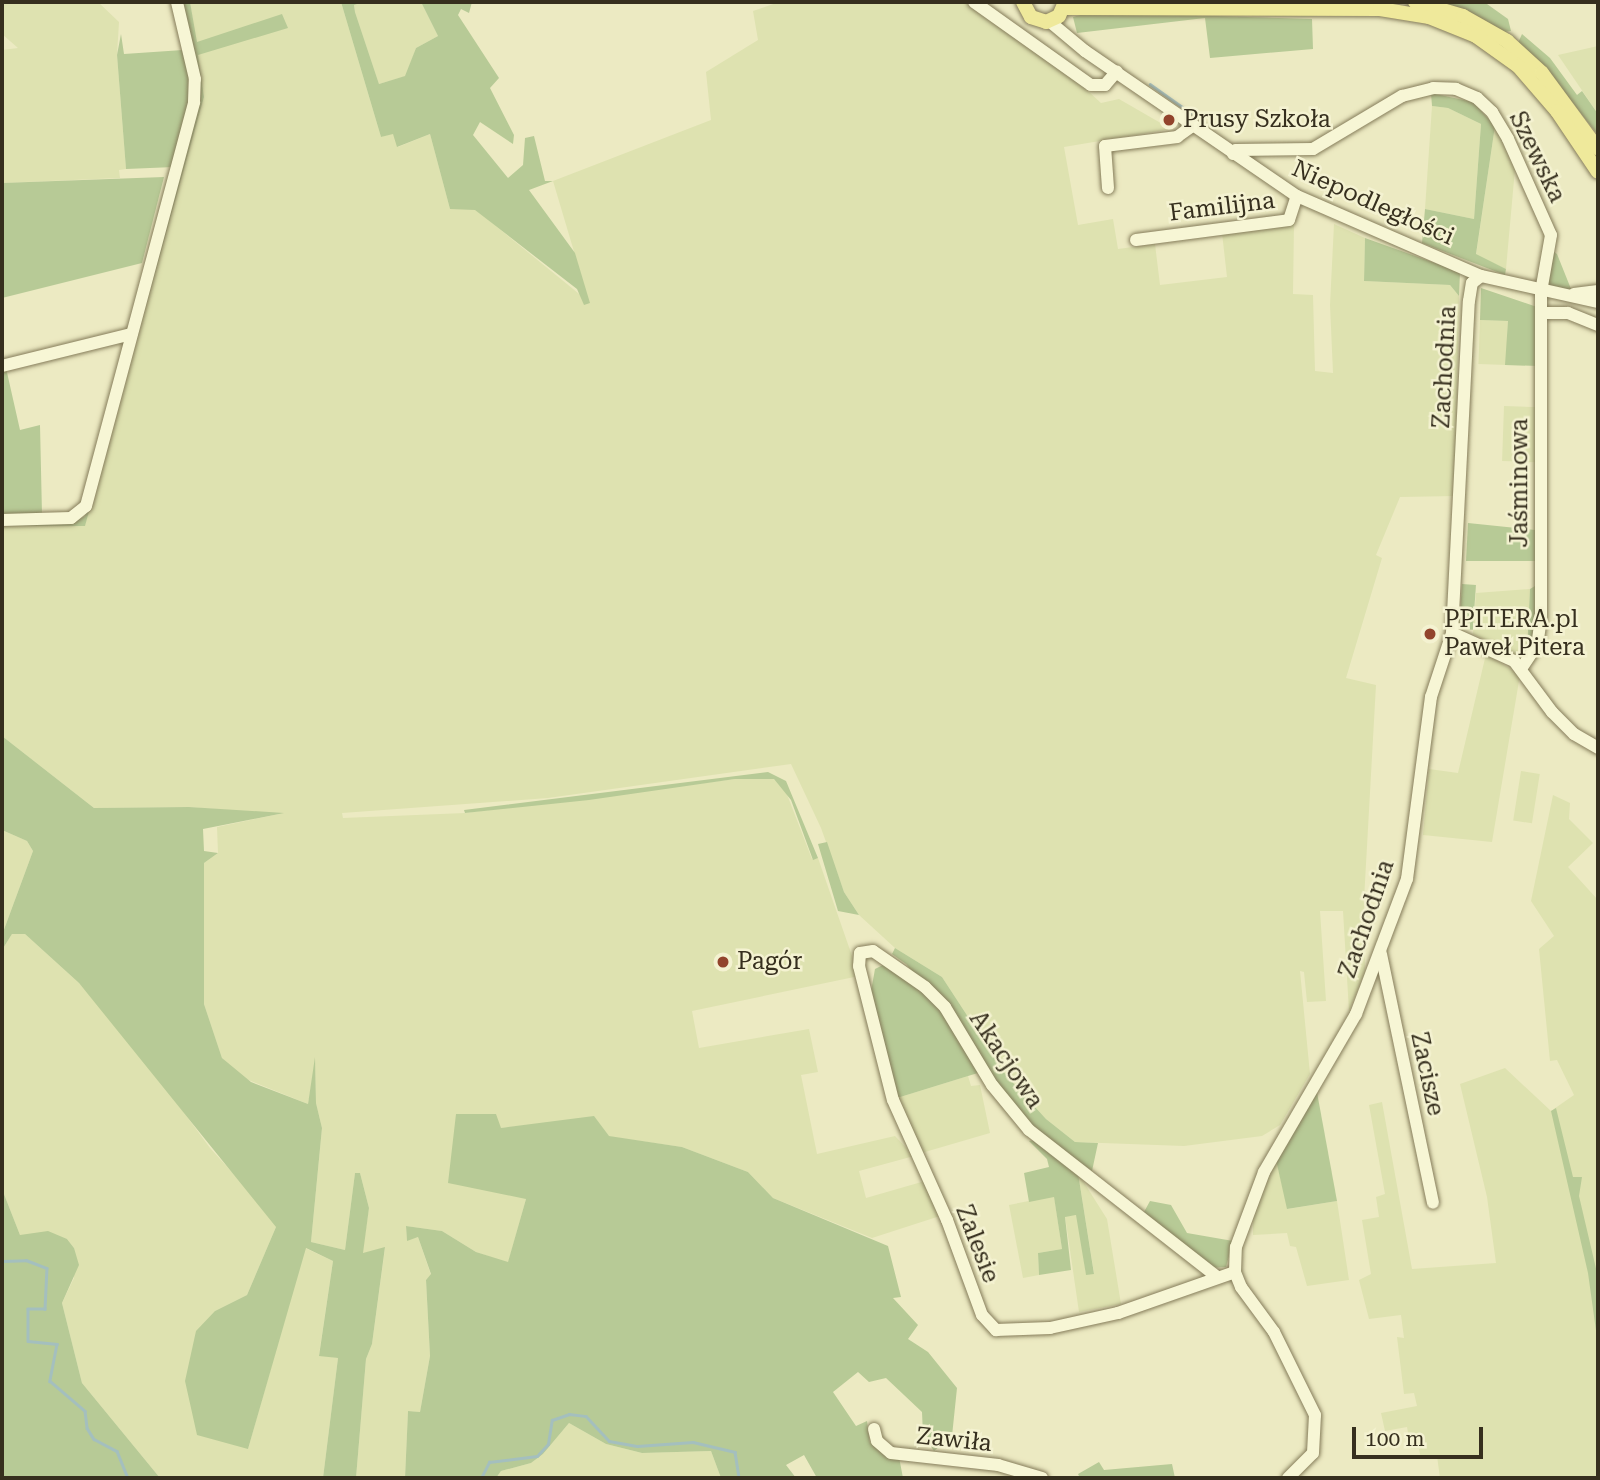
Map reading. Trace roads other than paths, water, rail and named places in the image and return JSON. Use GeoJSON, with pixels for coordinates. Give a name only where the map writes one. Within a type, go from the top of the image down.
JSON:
{"type":"FeatureCollection","features":[{"type":"Feature","properties":{"kind":"main road"},"geometry":{"type":"LineString","coordinates":[[1022,2],[1031,17],[1060,11],[1367,9],[1429,17],[1476,36],[1518,66],[1557,111],[1598,172]]}},
{"type":"Feature","properties":{"kind":"main road"},"geometry":{"type":"LineString","coordinates":[[1415,2],[1463,16],[1507,41],[1542,73],[1598,149]]}},
{"type":"Feature","properties":{"kind":"street"},"geometry":{"type":"LineString","coordinates":[[2,520],[71,518],[82,513],[196,92],[177,2]]}},
{"type":"Feature","properties":{"kind":"street"},"geometry":{"type":"LineString","coordinates":[[974,2],[1091,85],[1105,85],[1117,71]]}},
{"type":"Feature","properties":{"kind":"street","name":"Niepodległości"},"geometry":{"type":"LineString","coordinates":[[1060,11],[1074,42],[1233,155],[1297,196],[1481,276],[1541,292],[1598,302]]}},
{"type":"Feature","properties":{"kind":"street","name":"Szewska"},"geometry":{"type":"LineString","coordinates":[[1233,155],[1236,150],[1313,149],[1410,93],[1433,88],[1466,92],[1485,104],[1503,130],[1551,234],[1541,292]]}},
{"type":"Feature","properties":{"kind":"street"},"geometry":{"type":"LineString","coordinates":[[1108,188],[1105,145],[1177,137],[1192,126]]}},
{"type":"Feature","properties":{"kind":"street","name":"Familijna"},"geometry":{"type":"LineString","coordinates":[[1136,240],[1289,220],[1297,196]]}},
{"type":"Feature","properties":{"kind":"street","name":"Zachodnia"},"geometry":{"type":"LineString","coordinates":[[1235,1272],[1236,1247],[1264,1172],[1356,1014],[1381,954],[1407,879],[1431,697],[1452,633],[1470,292],[1472,283],[1481,276]]}},
{"type":"Feature","properties":{"kind":"street","name":"Niepodległości"},"geometry":{"type":"LineString","coordinates":[[1566,295],[1598,291]]}},
{"type":"Feature","properties":{"kind":"street","name":"Jaśminowa"},"geometry":{"type":"LineString","coordinates":[[1521,668],[1537,645],[1541,618],[1541,292]]}},
{"type":"Feature","properties":{"kind":"street"},"geometry":{"type":"LineString","coordinates":[[1541,313],[1568,313],[1598,325]]}},
{"type":"Feature","properties":{"kind":"street"},"geometry":{"type":"LineString","coordinates":[[2,366],[131,334]]}},
{"type":"Feature","properties":{"kind":"street"},"geometry":{"type":"LineString","coordinates":[[1452,633],[1478,642],[1521,668],[1552,712],[1574,734],[1598,748]]}},
{"type":"Feature","properties":{"kind":"street","name":"Akacjowa"},"geometry":{"type":"LineString","coordinates":[[860,953],[873,951],[925,987],[945,1007],[992,1085],[1029,1130],[1216,1276]]}},
{"type":"Feature","properties":{"kind":"street","name":"Zalesie"},"geometry":{"type":"LineString","coordinates":[[860,953],[859,966],[893,1100],[947,1220],[982,1315],[996,1330],[1050,1328],[1118,1312],[1216,1276],[1235,1272]]}},
{"type":"Feature","properties":{"kind":"street","name":"Zacisze"},"geometry":{"type":"LineString","coordinates":[[1381,954],[1433,1203]]}},
{"type":"Feature","properties":{"kind":"street"},"geometry":{"type":"LineString","coordinates":[[1235,1272],[1297,1374],[1315,1415],[1313,1453],[1288,1478]]}},
{"type":"Feature","properties":{"kind":"street","name":"Zawiła"},"geometry":{"type":"LineString","coordinates":[[874,1429],[877,1441],[891,1453],[998,1465],[1042,1478]]}},
{"type":"Feature","properties":{"kind":"waterway"},"geometry":{"type":"LineString","coordinates":[[1150,84],[1191,113]]}},
{"type":"Feature","properties":{"kind":"waterway"},"geometry":{"type":"LineString","coordinates":[[2,1261],[26,1260],[47,1268],[45,1309],[28,1309],[28,1341],[57,1344],[50,1381],[85,1411],[87,1428],[94,1439],[117,1451],[128,1478]]}},
{"type":"Feature","properties":{"kind":"waterway"},"geometry":{"type":"LineString","coordinates":[[481,1478],[489,1462],[537,1456],[548,1444],[552,1420],[569,1414],[586,1416],[609,1441],[637,1446],[693,1442],[735,1452],[739,1478]]}},
{"type":"Feature","properties":{"kind":"place","name":"Prusy Szkoła"},"geometry":{"type":"Point","coordinates":[1169,120]}},
{"type":"Feature","properties":{"kind":"place","name":"PPITERA.pl Paweł Pitera"},"geometry":{"type":"Point","coordinates":[1430,634]}},
{"type":"Feature","properties":{"kind":"place","name":"Pagór"},"geometry":{"type":"Point","coordinates":[723,962]}}]}
